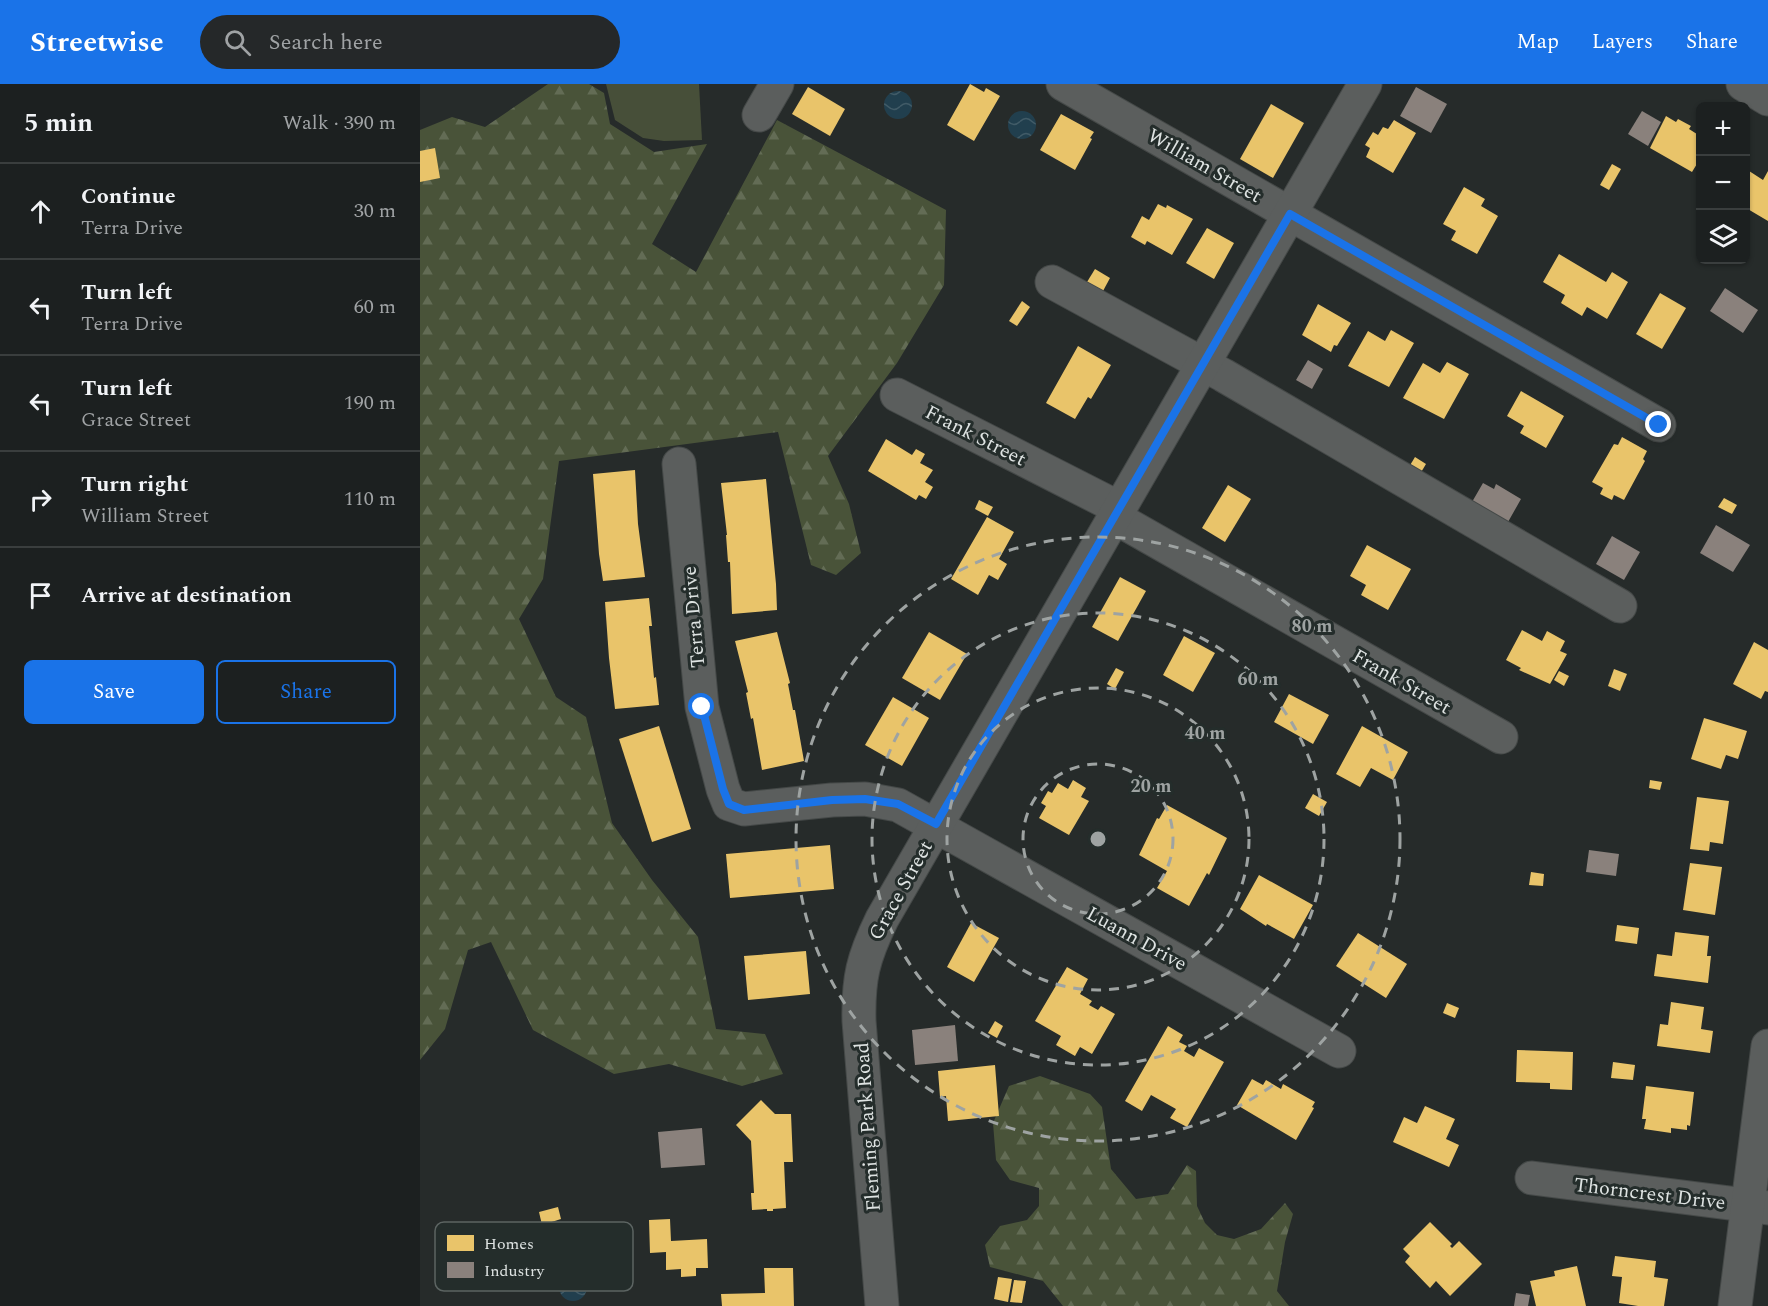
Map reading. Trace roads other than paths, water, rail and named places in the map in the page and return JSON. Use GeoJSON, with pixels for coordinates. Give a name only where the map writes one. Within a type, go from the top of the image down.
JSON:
{"type":"FeatureCollection","features":[{"type":"Feature","properties":{"kind":"street"},"geometry":{"type":"LineString","coordinates":[[759,115],[777,84]]}},
{"type":"Feature","properties":{"kind":"street","name":"William Street"},"geometry":{"type":"LineString","coordinates":[[1063,84],[1659,425]]}},
{"type":"Feature","properties":{"kind":"street","name":"Grace Street"},"geometry":{"type":"LineString","coordinates":[[867,949],[936,824],[1365,84]]}},
{"type":"Feature","properties":{"kind":"street"},"geometry":{"type":"LineString","coordinates":[[1743,84],[1768,99]]}},
{"type":"Feature","properties":{"kind":"street"},"geometry":{"type":"LineString","coordinates":[[1052,282],[1202,364],[1620,606]]}},
{"type":"Feature","properties":{"kind":"street","name":"Frank Street"},"geometry":{"type":"LineString","coordinates":[[897,395],[1117,513],[1501,737]]}},
{"type":"Feature","properties":{"kind":"street","name":"Terra Drive"},"geometry":{"type":"LineString","coordinates":[[679,464],[702,707],[729,804],[744,810],[832,800],[865,799],[898,804],[936,824]]}},
{"type":"Feature","properties":{"kind":"street","name":"Luann Drive"},"geometry":{"type":"LineString","coordinates":[[936,824],[1339,1051]]}},
{"type":"Feature","properties":{"kind":"street","name":"Fleming Park Road"},"geometry":{"type":"LineString","coordinates":[[867,949],[859,995],[859,1021],[882,1306]]}},
{"type":"Feature","properties":{"kind":"street"},"geometry":{"type":"LineString","coordinates":[[1735,1306],[1757,1207],[1768,1046]]}},
{"type":"Feature","properties":{"kind":"street","name":"Thorncrest Drive"},"geometry":{"type":"LineString","coordinates":[[1532,1178],[1757,1207]]}},
{"type":"Feature","properties":{"kind":"water"},"geometry":{"type":"Polygon","coordinates":[[[898,91],[908,95],[912,105],[908,115],[898,119],[888,115],[884,105],[888,95],[898,91]]]}},
{"type":"Feature","properties":{"kind":"water"},"geometry":{"type":"Polygon","coordinates":[[[1022,111],[1032,115],[1036,125],[1032,135],[1022,139],[1012,135],[1008,125],[1012,115],[1022,111]]]}},
{"type":"Feature","properties":{"kind":"water"},"geometry":{"type":"Polygon","coordinates":[[[586,1291],[583,1297],[573,1301],[563,1297],[560,1292],[586,1291]]]}}]}
